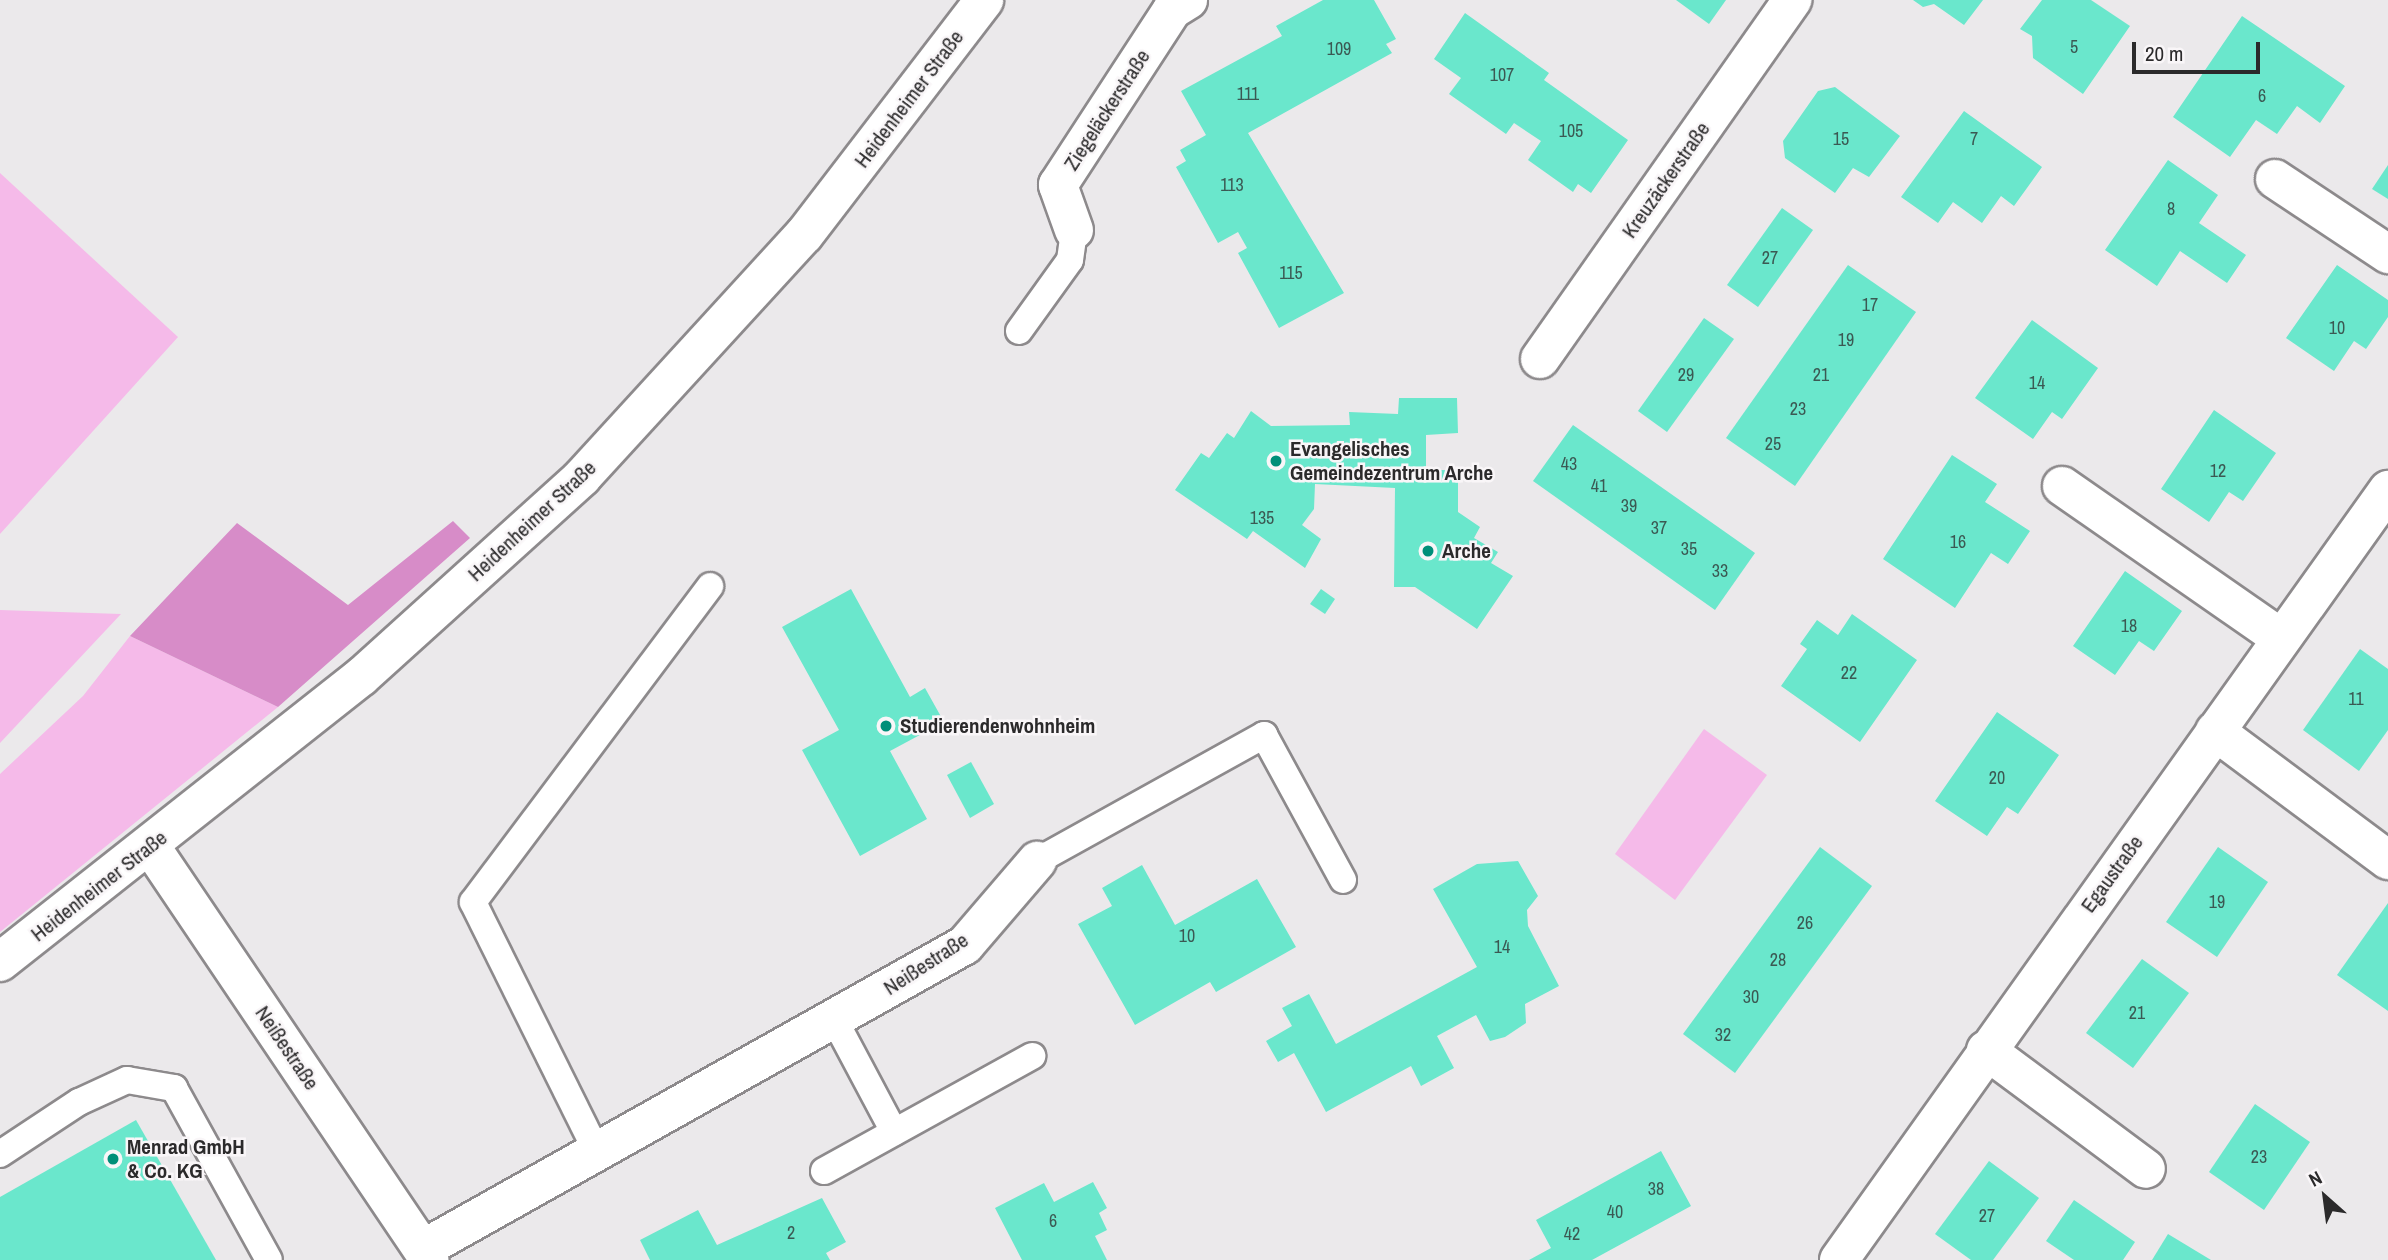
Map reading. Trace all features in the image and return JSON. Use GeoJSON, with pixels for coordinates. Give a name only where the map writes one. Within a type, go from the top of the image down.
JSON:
{"type":"FeatureCollection","features":[{"type":"Feature","properties":{"kind":"street","name":"Heidenheimer Straße"},"geometry":{"type":"LineString","coordinates":[[0,962],[151,847],[361,677],[582,477],[804,235],[984,0]]}},
{"type":"Feature","properties":{"kind":"street","name":"Ziegeläckerstraße"},"geometry":{"type":"LineString","coordinates":[[1074,230],[1058,185],[1172,10],[1188,0]]}},
{"type":"Feature","properties":{"kind":"street","name":"Kreuzäckerstraße"},"geometry":{"type":"LineString","coordinates":[[1540,359],[1792,0]]}},
{"type":"Feature","properties":{"kind":"street"},"geometry":{"type":"LineString","coordinates":[[2275,180],[2388,254]]}},
{"type":"Feature","properties":{"kind":"street"},"geometry":{"type":"LineString","coordinates":[[2062,486],[2281,639]]}},
{"type":"Feature","properties":{"kind":"street","name":"Egaustraße"},"geometry":{"type":"LineString","coordinates":[[1839,1260],[1986,1050],[2388,490]]}},
{"type":"Feature","properties":{"kind":"street"},"geometry":{"type":"LineString","coordinates":[[2214,731],[2388,860]]}},
{"type":"Feature","properties":{"kind":"street","name":"Neißestraße"},"geometry":{"type":"LineString","coordinates":[[151,847],[426,1254],[597,1152],[965,945],[1037,861]]}},
{"type":"Feature","properties":{"kind":"street"},"geometry":{"type":"LineString","coordinates":[[1986,1050],[2146,1169]]}},
{"type":"Feature","properties":{"kind":"lane"},"geometry":{"type":"LineString","coordinates":[[1019,331],[1070,260],[1074,230]]}},
{"type":"Feature","properties":{"kind":"lane"},"geometry":{"type":"LineString","coordinates":[[597,1152],[473,902],[710,586]]}},
{"type":"Feature","properties":{"kind":"lane","name":"Neißestraße"},"geometry":{"type":"LineString","coordinates":[[1037,861],[1264,735],[1343,880]]}},
{"type":"Feature","properties":{"kind":"lane"},"geometry":{"type":"LineString","coordinates":[[834,1019],[894,1132]]}},
{"type":"Feature","properties":{"kind":"lane"},"geometry":{"type":"LineString","coordinates":[[824,1171],[1032,1056]]}},
{"type":"Feature","properties":{"kind":"lane"},"geometry":{"type":"LineString","coordinates":[[0,1154],[79,1102],[127,1080],[173,1088],[269,1260]]}},
{"type":"Feature","properties":{"kind":"shaded area"},"geometry":{"type":"Polygon","coordinates":[[[0,173],[178,337],[0,534],[0,173]]]}},
{"type":"Feature","properties":{"kind":"shaded area"},"geometry":{"type":"Polygon","coordinates":[[[453,521],[470,538],[278,707],[130,636],[237,523],[348,605],[453,521]]]}},
{"type":"Feature","properties":{"kind":"shaded area"},"geometry":{"type":"Polygon","coordinates":[[[0,610],[121,614],[0,743],[0,610]]]}},
{"type":"Feature","properties":{"kind":"shaded area"},"geometry":{"type":"Polygon","coordinates":[[[130,636],[278,707],[0,932],[0,774],[83,696],[130,636]]]}},
{"type":"Feature","properties":{"kind":"shaded area"},"geometry":{"type":"Polygon","coordinates":[[[1704,729],[1767,775],[1675,900],[1615,854],[1704,729]]]}},
{"type":"Feature","properties":{"kind":"building"},"geometry":{"type":"Polygon","coordinates":[[[1323,0],[1374,0],[1396,39],[1386,44],[1392,53],[1248,133],[1344,293],[1279,328],[1238,253],[1247,248],[1238,232],[1218,243],[1176,167],[1186,161],[1180,150],[1206,135],[1181,91],[1282,36],[1276,26],[1323,0]]]}},
{"type":"Feature","properties":{"kind":"building"},"geometry":{"type":"Polygon","coordinates":[[[1676,0],[1726,0],[1709,24],[1676,0]]]}},
{"type":"Feature","properties":{"kind":"building"},"geometry":{"type":"Polygon","coordinates":[[[1913,0],[1983,0],[1964,25],[1934,4],[1923,7],[1913,0]]]}},
{"type":"Feature","properties":{"kind":"building"},"geometry":{"type":"Polygon","coordinates":[[[2042,0],[2091,0],[2130,26],[2083,94],[2033,58],[2032,36],[2020,29],[2042,0]]]}},
{"type":"Feature","properties":{"kind":"building"},"geometry":{"type":"Polygon","coordinates":[[[1465,13],[1549,73],[1544,80],[1628,140],[1591,193],[1578,184],[1573,192],[1528,160],[1541,141],[1514,123],[1506,134],[1449,94],[1461,78],[1434,59],[1465,13]]]}},
{"type":"Feature","properties":{"kind":"building"},"geometry":{"type":"Polygon","coordinates":[[[2242,16],[2345,86],[2320,123],[2297,106],[2277,134],[2256,120],[2230,157],[2173,117],[2242,16]]]}},
{"type":"Feature","properties":{"kind":"building"},"geometry":{"type":"Polygon","coordinates":[[[1835,87],[1900,136],[1869,177],[1853,168],[1835,193],[1785,158],[1783,141],[1818,91],[1835,87]]]}},
{"type":"Feature","properties":{"kind":"building"},"geometry":{"type":"Polygon","coordinates":[[[1964,111],[2042,167],[2014,206],[2001,196],[1982,223],[1953,202],[1938,223],[1901,197],[1964,111]]]}},
{"type":"Feature","properties":{"kind":"building"},"geometry":{"type":"Polygon","coordinates":[[[2168,160],[2218,195],[2199,223],[2246,255],[2227,283],[2180,251],[2157,286],[2105,250],[2168,160]]]}},
{"type":"Feature","properties":{"kind":"building"},"geometry":{"type":"Polygon","coordinates":[[[2388,165],[2388,199],[2372,189],[2388,165]]]}},
{"type":"Feature","properties":{"kind":"building"},"geometry":{"type":"Polygon","coordinates":[[[1782,208],[1813,230],[1758,307],[1727,285],[1782,208]]]}},
{"type":"Feature","properties":{"kind":"building"},"geometry":{"type":"Polygon","coordinates":[[[1848,265],[1916,312],[1795,486],[1726,438],[1848,265]]]}},
{"type":"Feature","properties":{"kind":"building"},"geometry":{"type":"Polygon","coordinates":[[[2337,265],[2388,300],[2388,317],[2366,349],[2354,341],[2334,371],[2286,338],[2337,265]]]}},
{"type":"Feature","properties":{"kind":"building"},"geometry":{"type":"Polygon","coordinates":[[[1704,318],[1734,339],[1667,432],[1638,411],[1704,318]]]}},
{"type":"Feature","properties":{"kind":"building"},"geometry":{"type":"Polygon","coordinates":[[[2032,320],[2098,368],[2062,419],[2052,412],[2033,439],[1975,398],[2032,320]]]}},
{"type":"Feature","properties":{"kind":"building"},"geometry":{"type":"Polygon","coordinates":[[[1399,398],[1457,398],[1458,433],[1426,435],[1426,469],[1458,471],[1458,512],[1480,527],[1474,538],[1498,552],[1491,563],[1513,576],[1477,629],[1415,587],[1394,587],[1395,488],[1315,484],[1314,509],[1302,525],[1321,539],[1305,568],[1253,531],[1247,539],[1175,490],[1201,453],[1209,458],[1227,433],[1234,438],[1251,411],[1271,426],[1350,425],[1349,412],[1398,414],[1399,398]]]}},
{"type":"Feature","properties":{"kind":"building"},"geometry":{"type":"Polygon","coordinates":[[[2214,410],[2276,453],[2243,501],[2229,492],[2209,522],[2161,489],[2214,410]]]}},
{"type":"Feature","properties":{"kind":"building"},"geometry":{"type":"Polygon","coordinates":[[[1573,425],[1755,553],[1715,610],[1533,481],[1573,425]]]}},
{"type":"Feature","properties":{"kind":"building"},"geometry":{"type":"Polygon","coordinates":[[[1952,455],[1997,484],[1985,502],[2030,531],[2008,564],[1991,553],[1955,608],[1883,559],[1952,455]]]}},
{"type":"Feature","properties":{"kind":"building"},"geometry":{"type":"Polygon","coordinates":[[[2125,571],[2182,611],[2154,651],[2139,641],[2115,675],[2073,646],[2125,571]]]}},
{"type":"Feature","properties":{"kind":"building","name":"Studierendenwohnheim"},"geometry":{"type":"Polygon","coordinates":[[[851,589],[910,697],[925,688],[944,722],[890,751],[927,819],[860,856],[802,750],[839,730],[782,627],[851,589]]]}},
{"type":"Feature","properties":{"kind":"building"},"geometry":{"type":"Polygon","coordinates":[[[1321,589],[1335,599],[1325,614],[1310,604],[1321,589]]]}},
{"type":"Feature","properties":{"kind":"building"},"geometry":{"type":"Polygon","coordinates":[[[1852,614],[1917,660],[1860,742],[1781,686],[1807,649],[1800,644],[1817,620],[1838,635],[1852,614]]]}},
{"type":"Feature","properties":{"kind":"building"},"geometry":{"type":"Polygon","coordinates":[[[2360,649],[2388,669],[2388,730],[2359,771],[2303,730],[2360,649]]]}},
{"type":"Feature","properties":{"kind":"building"},"geometry":{"type":"Polygon","coordinates":[[[1997,712],[2059,755],[2018,814],[2007,807],[1987,836],[1935,801],[1997,712]]]}},
{"type":"Feature","properties":{"kind":"building"},"geometry":{"type":"Polygon","coordinates":[[[971,762],[994,804],[970,818],[947,775],[971,762]]]}},
{"type":"Feature","properties":{"kind":"building"},"geometry":{"type":"Polygon","coordinates":[[[1820,847],[1872,886],[1735,1073],[1683,1034],[1820,847]]]}},
{"type":"Feature","properties":{"kind":"building"},"geometry":{"type":"Polygon","coordinates":[[[2218,847],[2268,882],[2217,957],[2166,922],[2218,847]]]}},
{"type":"Feature","properties":{"kind":"building"},"geometry":{"type":"Polygon","coordinates":[[[1518,861],[1538,896],[1527,910],[1528,926],[1559,986],[1525,1004],[1526,1023],[1505,1037],[1490,1041],[1476,1015],[1437,1036],[1454,1068],[1421,1086],[1411,1066],[1326,1112],[1294,1053],[1278,1062],[1266,1041],[1292,1026],[1282,1008],[1309,994],[1336,1044],[1477,967],[1433,889],[1477,864],[1518,861]]]}},
{"type":"Feature","properties":{"kind":"building"},"geometry":{"type":"Polygon","coordinates":[[[1142,865],[1175,925],[1257,879],[1296,947],[1216,992],[1210,982],[1135,1025],[1078,924],[1112,906],[1102,888],[1142,865]]]}},
{"type":"Feature","properties":{"kind":"building"},"geometry":{"type":"Polygon","coordinates":[[[2388,903],[2388,1011],[2337,975],[2388,903]]]}},
{"type":"Feature","properties":{"kind":"building"},"geometry":{"type":"Polygon","coordinates":[[[2142,959],[2189,993],[2133,1068],[2086,1033],[2142,959]]]}},
{"type":"Feature","properties":{"kind":"building"},"geometry":{"type":"Polygon","coordinates":[[[2255,1104],[2310,1142],[2264,1210],[2209,1172],[2255,1104]]]}},
{"type":"Feature","properties":{"kind":"building","name":"Menrad GmbH & Co. KG"},"geometry":{"type":"Polygon","coordinates":[[[136,1120],[216,1260],[0,1260],[0,1197],[136,1120]]]}},
{"type":"Feature","properties":{"kind":"building"},"geometry":{"type":"Polygon","coordinates":[[[1661,1151],[1691,1206],[1592,1260],[1529,1260],[1551,1248],[1536,1220],[1661,1151]]]}},
{"type":"Feature","properties":{"kind":"building"},"geometry":{"type":"Polygon","coordinates":[[[1989,1161],[2039,1198],[1993,1260],[1971,1260],[1935,1234],[1989,1161]]]}},
{"type":"Feature","properties":{"kind":"building"},"geometry":{"type":"Polygon","coordinates":[[[1093,1182],[1107,1208],[1099,1213],[1107,1230],[1095,1236],[1107,1260],[1022,1260],[995,1208],[1044,1183],[1054,1202],[1093,1182]]]}},
{"type":"Feature","properties":{"kind":"building"},"geometry":{"type":"Polygon","coordinates":[[[822,1198],[846,1242],[826,1253],[830,1260],[650,1260],[640,1240],[698,1210],[717,1245],[822,1198]]]}},
{"type":"Feature","properties":{"kind":"building"},"geometry":{"type":"Polygon","coordinates":[[[2074,1200],[2135,1242],[2123,1260],[2074,1260],[2046,1241],[2074,1200]]]}},
{"type":"Feature","properties":{"kind":"building"},"geometry":{"type":"Polygon","coordinates":[[[2168,1234],[2211,1260],[2152,1260],[2168,1234]]]}},
{"type":"Feature","properties":{"kind":"place","name":"Evangelisches Gemeindezentrum Arche"},"geometry":{"type":"Point","coordinates":[1276,461]}},
{"type":"Feature","properties":{"kind":"place","name":"Arche"},"geometry":{"type":"Point","coordinates":[1428,551]}},
{"type":"Feature","properties":{"kind":"place","name":"Studierendenwohnheim"},"geometry":{"type":"Point","coordinates":[886,726]}},
{"type":"Feature","properties":{"kind":"place","name":"Menrad GmbH & Co. KG"},"geometry":{"type":"Point","coordinates":[113,1159]}}]}
